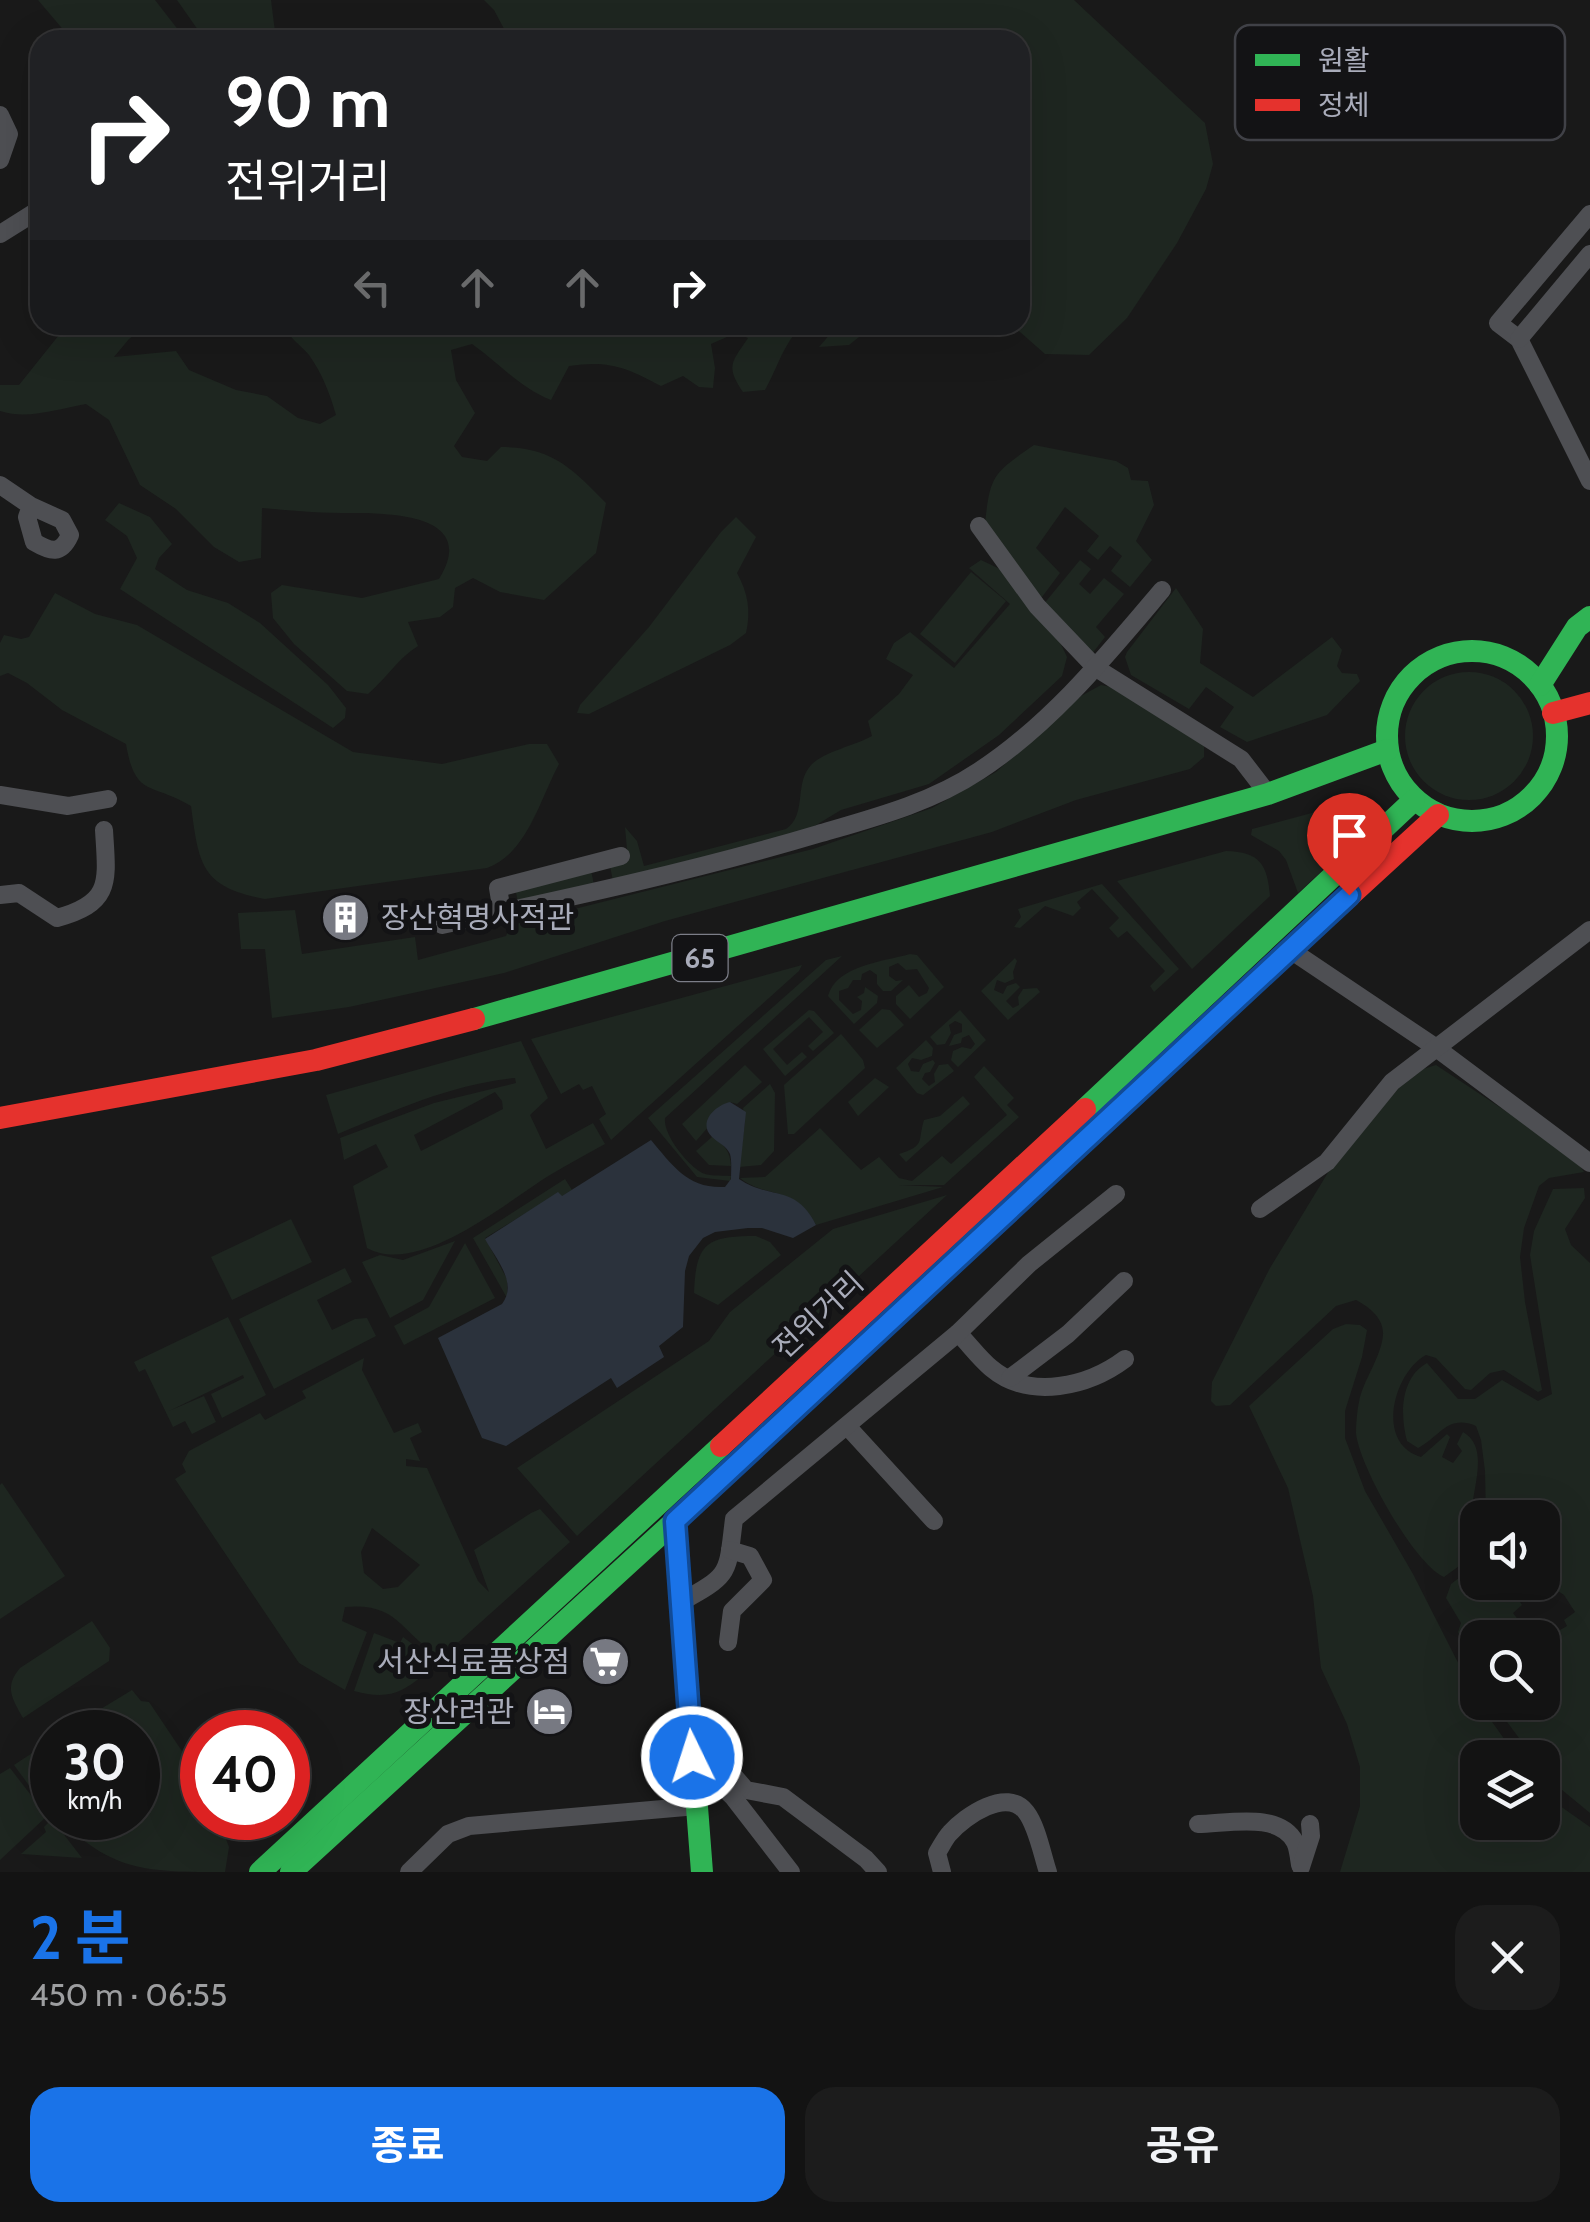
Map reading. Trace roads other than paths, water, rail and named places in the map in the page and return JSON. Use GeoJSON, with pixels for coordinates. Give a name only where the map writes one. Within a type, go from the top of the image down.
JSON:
{"type":"FeatureCollection","features":[{"type":"Feature","properties":{"kind":"main road"},"geometry":{"type":"LineString","coordinates":[[1540,685],[1577,628],[1590,617]]}},
{"type":"Feature","properties":{"kind":"main road"},"geometry":{"type":"LineString","coordinates":[[1466,650],[1494,654],[1520,666],[1540,685],[1554,713],[1558,725],[1556,750],[1548,775],[1533,796],[1513,812],[1488,820],[1463,822],[1438,815],[1414,800],[1396,777],[1387,750],[1387,722],[1396,694],[1414,672],[1438,657],[1466,650]]}},
{"type":"Feature","properties":{"kind":"main road"},"geometry":{"type":"LineString","coordinates":[[1554,713],[1590,703]]}},
{"type":"Feature","properties":{"kind":"main road","name":"65"},"geometry":{"type":"LineString","coordinates":[[0,1118],[300,1064],[372,1046],[649,972],[1268,794],[1387,750]]}},
{"type":"Feature","properties":{"kind":"main road","name":"전위거리"},"geometry":{"type":"LineString","coordinates":[[260,1872],[1276,933],[1414,800]]}},
{"type":"Feature","properties":{"kind":"main road","name":"전위거리"},"geometry":{"type":"LineString","coordinates":[[291,1872],[1438,815]]}},
{"type":"Feature","properties":{"kind":"main road"},"geometry":{"type":"LineString","coordinates":[[675,1521],[702,1872]]}},
{"type":"Feature","properties":{"kind":"street"},"geometry":{"type":"LineString","coordinates":[[0,115],[9,134],[0,160]]}},
{"type":"Feature","properties":{"kind":"street"},"geometry":{"type":"LineString","coordinates":[[0,234],[30,214]]}},
{"type":"Feature","properties":{"kind":"street"},"geometry":{"type":"LineString","coordinates":[[1590,214],[1498,322],[1520,339],[1590,482]]}},
{"type":"Feature","properties":{"kind":"street"},"geometry":{"type":"LineString","coordinates":[[1520,339],[1590,254]]}},
{"type":"Feature","properties":{"kind":"street"},"geometry":{"type":"LineString","coordinates":[[0,485],[32,506]]}},
{"type":"Feature","properties":{"kind":"street"},"geometry":{"type":"LineString","coordinates":[[979,526],[1037,606],[1096,668],[1240,759],[1268,794]]}},
{"type":"Feature","properties":{"kind":"street"},"geometry":{"type":"LineString","coordinates":[[442,925],[752,854],[941,794],[995,759],[1048,716],[1096,668],[1162,590]]}},
{"type":"Feature","properties":{"kind":"street"},"geometry":{"type":"LineString","coordinates":[[0,795],[68,806],[108,798]]}},
{"type":"Feature","properties":{"kind":"street"},"geometry":{"type":"LineString","coordinates":[[0,895],[19,893],[57,918],[86,910],[107,882],[104,830]]}},
{"type":"Feature","properties":{"kind":"street"},"geometry":{"type":"LineString","coordinates":[[502,912],[498,888],[621,856]]}},
{"type":"Feature","properties":{"kind":"street"},"geometry":{"type":"LineString","coordinates":[[1260,1209],[1327,1162],[1392,1082],[1590,930]]}},
{"type":"Feature","properties":{"kind":"street"},"geometry":{"type":"LineString","coordinates":[[1290,948],[1435,1047],[1590,1163]]}},
{"type":"Feature","properties":{"kind":"street"},"geometry":{"type":"LineString","coordinates":[[681,1602],[712,1584],[727,1569],[734,1519],[958,1333],[1029,1264],[1116,1194]]}},
{"type":"Feature","properties":{"kind":"street"},"geometry":{"type":"LineString","coordinates":[[1010,1378],[1068,1334],[1124,1280]]}},
{"type":"Feature","properties":{"kind":"street"},"geometry":{"type":"LineString","coordinates":[[958,1333],[993,1370],[1022,1384],[1062,1387],[1108,1371],[1125,1359]]}},
{"type":"Feature","properties":{"kind":"street"},"geometry":{"type":"LineString","coordinates":[[847,1426],[934,1521]]}},
{"type":"Feature","properties":{"kind":"street"},"geometry":{"type":"LineString","coordinates":[[728,1642],[732,1611],[764,1580],[750,1556],[730,1550]]}},
{"type":"Feature","properties":{"kind":"street"},"geometry":{"type":"LineString","coordinates":[[689,1725],[746,1790],[783,1797],[878,1872]]}},
{"type":"Feature","properties":{"kind":"street"},"geometry":{"type":"LineString","coordinates":[[692,1757],[733,1797],[790,1872]]}},
{"type":"Feature","properties":{"kind":"street"},"geometry":{"type":"LineString","coordinates":[[942,1872],[938,1854],[948,1834],[969,1817],[1002,1801],[1016,1803],[1027,1812],[1048,1872]]}},
{"type":"Feature","properties":{"kind":"street"},"geometry":{"type":"LineString","coordinates":[[409,1872],[448,1834],[469,1826],[697,1806]]}},
{"type":"Feature","properties":{"kind":"street"},"geometry":{"type":"LineString","coordinates":[[1198,1824],[1270,1823],[1284,1829],[1295,1842],[1301,1868]]}},
{"type":"Feature","properties":{"kind":"street"},"geometry":{"type":"LineString","coordinates":[[1301,1868],[1311,1836],[1310,1824]]}},
{"type":"Feature","properties":{"kind":"place","name":"장산혁명사적관"},"geometry":{"type":"Point","coordinates":[346,917]}},
{"type":"Feature","properties":{"kind":"place","name":"서산식료품상점"},"geometry":{"type":"Point","coordinates":[605,1661]}},
{"type":"Feature","properties":{"kind":"place","name":"장산려관"},"geometry":{"type":"Point","coordinates":[549,1711]}}]}
